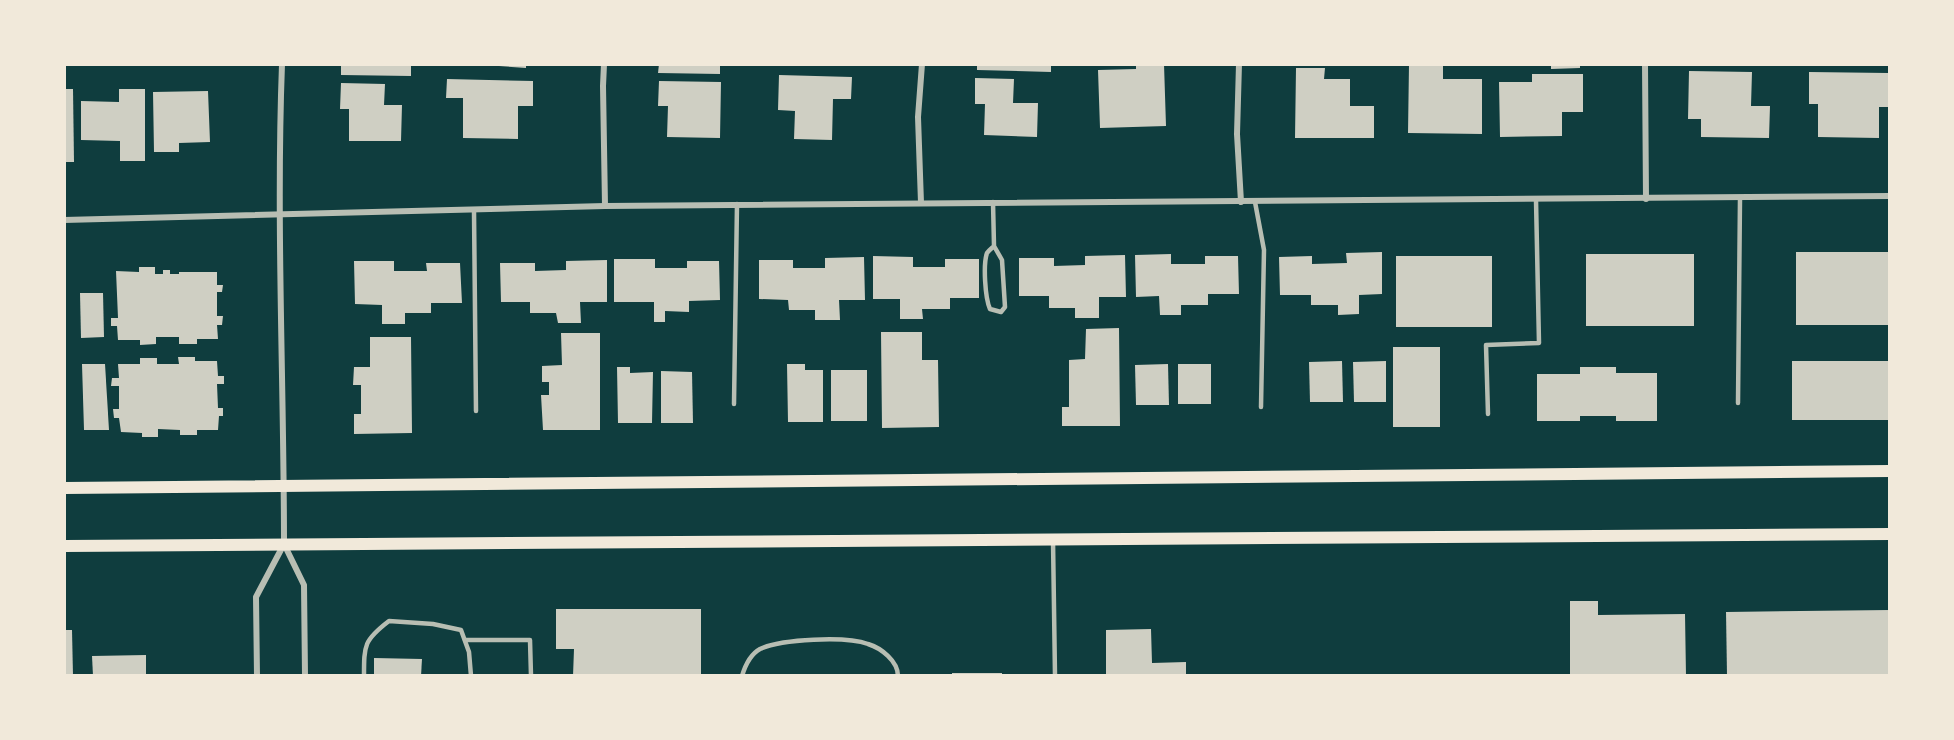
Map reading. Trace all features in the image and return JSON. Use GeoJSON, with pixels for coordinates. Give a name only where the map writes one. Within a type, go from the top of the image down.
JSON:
{"type":"FeatureCollection","features":[{"type":"Feature","properties":{"kind":"main road"},"geometry":{"type":"LineString","coordinates":[[64,488],[1890,471]]}},
{"type":"Feature","properties":{"kind":"main road"},"geometry":{"type":"LineString","coordinates":[[64,546],[1890,534]]}},
{"type":"Feature","properties":{"kind":"street"},"geometry":{"type":"LineString","coordinates":[[282,64],[279,214],[284,544],[304,585],[305,675]]}},
{"type":"Feature","properties":{"kind":"street"},"geometry":{"type":"LineString","coordinates":[[604,64],[605,206]]}},
{"type":"Feature","properties":{"kind":"street"},"geometry":{"type":"LineString","coordinates":[[921,203],[918,117],[922,64]]}},
{"type":"Feature","properties":{"kind":"street"},"geometry":{"type":"LineString","coordinates":[[1239,64],[1237,134],[1241,202]]}},
{"type":"Feature","properties":{"kind":"street"},"geometry":{"type":"LineString","coordinates":[[1645,64],[1646,199]]}},
{"type":"Feature","properties":{"kind":"street"},"geometry":{"type":"LineString","coordinates":[[64,220],[737,204],[1890,196]]}},
{"type":"Feature","properties":{"kind":"street"},"geometry":{"type":"LineString","coordinates":[[257,675],[256,597],[284,544]]}},
{"type":"Feature","properties":{"kind":"lane"},"geometry":{"type":"LineString","coordinates":[[1738,403],[1740,198]]}},
{"type":"Feature","properties":{"kind":"lane"},"geometry":{"type":"LineString","coordinates":[[1488,414],[1486,345],[1539,343],[1536,200]]}},
{"type":"Feature","properties":{"kind":"lane"},"geometry":{"type":"LineString","coordinates":[[993,202],[994,246],[1002,260],[1005,307],[1000,312],[990,309],[986,300],[987,253],[994,246]]}},
{"type":"Feature","properties":{"kind":"lane"},"geometry":{"type":"LineString","coordinates":[[1255,202],[1264,250],[1261,407]]}},
{"type":"Feature","properties":{"kind":"lane"},"geometry":{"type":"LineString","coordinates":[[734,404],[737,204]]}},
{"type":"Feature","properties":{"kind":"lane"},"geometry":{"type":"LineString","coordinates":[[474,211],[476,411]]}},
{"type":"Feature","properties":{"kind":"lane"},"geometry":{"type":"LineString","coordinates":[[1053,540],[1055,675]]}},
{"type":"Feature","properties":{"kind":"lane"},"geometry":{"type":"LineString","coordinates":[[364,675],[364,650],[373,633],[389,621],[433,624],[461,630],[469,652],[471,675]]}},
{"type":"Feature","properties":{"kind":"lane"},"geometry":{"type":"LineString","coordinates":[[465,640],[530,640],[531,675]]}},
{"type":"Feature","properties":{"kind":"lane"},"geometry":{"type":"LineString","coordinates":[[742,675],[745,666],[759,650],[783,642],[814,640],[866,643],[883,650],[898,669],[898,675]]}},
{"type":"Feature","properties":{"kind":"building"},"geometry":{"type":"Polygon","coordinates":[[[341,64],[411,64],[411,76],[341,75],[341,64]]]}},
{"type":"Feature","properties":{"kind":"building"},"geometry":{"type":"Polygon","coordinates":[[[499,64],[526,64],[526,68],[499,66],[499,64]]]}},
{"type":"Feature","properties":{"kind":"building"},"geometry":{"type":"Polygon","coordinates":[[[659,64],[720,64],[720,74],[658,73],[659,64]]]}},
{"type":"Feature","properties":{"kind":"building"},"geometry":{"type":"Polygon","coordinates":[[[977,64],[1051,64],[1051,72],[977,70],[977,64]]]}},
{"type":"Feature","properties":{"kind":"building"},"geometry":{"type":"Polygon","coordinates":[[[1136,64],[1164,64],[1166,126],[1100,128],[1098,70],[1136,69],[1136,64]]]}},
{"type":"Feature","properties":{"kind":"building"},"geometry":{"type":"Polygon","coordinates":[[[1409,64],[1443,64],[1443,79],[1482,79],[1482,134],[1408,133],[1409,64]]]}},
{"type":"Feature","properties":{"kind":"building"},"geometry":{"type":"Polygon","coordinates":[[[1551,64],[1580,64],[1580,68],[1551,69],[1551,64]]]}},
{"type":"Feature","properties":{"kind":"building"},"geometry":{"type":"Polygon","coordinates":[[[1296,68],[1325,68],[1324,79],[1350,79],[1350,106],[1374,106],[1374,138],[1295,138],[1296,68]]]}},
{"type":"Feature","properties":{"kind":"building"},"geometry":{"type":"Polygon","coordinates":[[[1689,71],[1752,72],[1751,106],[1770,106],[1769,138],[1701,137],[1701,119],[1688,119],[1689,71]]]}},
{"type":"Feature","properties":{"kind":"building"},"geometry":{"type":"Polygon","coordinates":[[[1809,72],[1888,73],[1888,107],[1879,107],[1879,138],[1818,137],[1818,104],[1809,104],[1809,72]]]}},
{"type":"Feature","properties":{"kind":"building"},"geometry":{"type":"Polygon","coordinates":[[[1532,74],[1583,74],[1583,112],[1562,112],[1562,136],[1500,137],[1499,82],[1532,82],[1532,74]]]}},
{"type":"Feature","properties":{"kind":"building"},"geometry":{"type":"Polygon","coordinates":[[[779,75],[852,77],[851,99],[833,99],[832,140],[794,139],[795,111],[778,110],[779,75]]]}},
{"type":"Feature","properties":{"kind":"building"},"geometry":{"type":"Polygon","coordinates":[[[975,78],[1014,79],[1013,103],[1038,103],[1037,137],[984,135],[985,104],[975,104],[975,78]]]}},
{"type":"Feature","properties":{"kind":"building"},"geometry":{"type":"Polygon","coordinates":[[[447,79],[533,81],[533,106],[518,106],[518,139],[463,138],[463,98],[446,98],[447,79]]]}},
{"type":"Feature","properties":{"kind":"building"},"geometry":{"type":"Polygon","coordinates":[[[659,81],[721,82],[720,138],[667,137],[668,106],[658,106],[659,81]]]}},
{"type":"Feature","properties":{"kind":"building"},"geometry":{"type":"Polygon","coordinates":[[[341,83],[385,84],[384,105],[402,105],[401,141],[349,141],[349,109],[340,109],[341,83]]]}},
{"type":"Feature","properties":{"kind":"building"},"geometry":{"type":"Polygon","coordinates":[[[64,89],[73,89],[74,162],[64,162],[64,89]]]}},
{"type":"Feature","properties":{"kind":"building"},"geometry":{"type":"Polygon","coordinates":[[[119,89],[145,89],[145,161],[120,161],[120,141],[81,140],[81,101],[119,102],[119,89]]]}},
{"type":"Feature","properties":{"kind":"building"},"geometry":{"type":"Polygon","coordinates":[[[208,91],[210,142],[179,143],[179,152],[154,152],[153,92],[208,91]]]}},
{"type":"Feature","properties":{"kind":"building"},"geometry":{"type":"Polygon","coordinates":[[[1382,252],[1382,294],[1359,295],[1359,314],[1338,315],[1338,305],[1311,305],[1311,295],[1280,295],[1279,257],[1312,256],[1312,264],[1347,263],[1346,253],[1382,252]]]}},
{"type":"Feature","properties":{"kind":"building"},"geometry":{"type":"Polygon","coordinates":[[[1796,252],[1890,252],[1890,325],[1796,325],[1796,252]]]}},
{"type":"Feature","properties":{"kind":"building"},"geometry":{"type":"Polygon","coordinates":[[[1171,254],[1171,264],[1205,264],[1205,256],[1238,256],[1239,294],[1208,294],[1208,305],[1181,305],[1181,315],[1160,315],[1159,296],[1136,297],[1135,255],[1171,254]]]}},
{"type":"Feature","properties":{"kind":"building"},"geometry":{"type":"Polygon","coordinates":[[[1586,254],[1694,254],[1694,326],[1586,326],[1586,254]]]}},
{"type":"Feature","properties":{"kind":"building"},"geometry":{"type":"Polygon","coordinates":[[[1125,255],[1126,297],[1099,297],[1099,318],[1075,318],[1075,308],[1049,308],[1049,296],[1019,296],[1019,258],[1054,258],[1054,266],[1085,265],[1085,256],[1125,255]]]}},
{"type":"Feature","properties":{"kind":"building"},"geometry":{"type":"Polygon","coordinates":[[[873,256],[913,257],[913,267],[945,267],[945,259],[979,259],[979,298],[950,298],[950,309],[922,309],[923,319],[900,319],[900,299],[873,299],[873,256]]]}},
{"type":"Feature","properties":{"kind":"building"},"geometry":{"type":"Polygon","coordinates":[[[1396,256],[1492,256],[1492,327],[1396,327],[1396,256]]]}},
{"type":"Feature","properties":{"kind":"building"},"geometry":{"type":"Polygon","coordinates":[[[864,257],[865,300],[839,300],[840,320],[815,320],[815,310],[789,310],[788,300],[759,299],[759,260],[793,260],[793,268],[825,268],[825,258],[864,257]]]}},
{"type":"Feature","properties":{"kind":"building"},"geometry":{"type":"Polygon","coordinates":[[[614,259],[655,259],[655,268],[687,268],[687,261],[719,261],[720,300],[689,301],[689,312],[665,311],[665,322],[654,322],[654,302],[614,302],[614,259]]]}},
{"type":"Feature","properties":{"kind":"building"},"geometry":{"type":"Polygon","coordinates":[[[607,260],[607,302],[580,302],[581,323],[558,323],[556,313],[530,313],[530,302],[501,302],[500,263],[535,263],[535,271],[566,270],[566,261],[607,260]]]}},
{"type":"Feature","properties":{"kind":"building"},"geometry":{"type":"Polygon","coordinates":[[[354,261],[394,261],[394,271],[427,271],[426,263],[460,263],[462,303],[431,303],[431,313],[405,313],[405,324],[382,324],[382,305],[355,304],[354,261]]]}},
{"type":"Feature","properties":{"kind":"building"},"geometry":{"type":"Polygon","coordinates":[[[139,267],[155,267],[155,274],[163,274],[163,270],[170,270],[170,274],[217,272],[217,285],[223,285],[222,292],[217,292],[217,316],[223,316],[222,325],[217,325],[218,339],[197,339],[197,344],[179,344],[179,337],[156,337],[156,344],[140,345],[140,340],[118,340],[117,326],[111,326],[111,318],[118,318],[116,271],[139,272],[139,267]]]}},
{"type":"Feature","properties":{"kind":"building"},"geometry":{"type":"Polygon","coordinates":[[[80,293],[103,293],[104,337],[81,338],[80,293]]]}},
{"type":"Feature","properties":{"kind":"building"},"geometry":{"type":"Polygon","coordinates":[[[1119,328],[1120,426],[1062,426],[1062,407],[1069,407],[1069,360],[1085,359],[1086,329],[1119,328]]]}},
{"type":"Feature","properties":{"kind":"building"},"geometry":{"type":"Polygon","coordinates":[[[881,332],[922,332],[922,360],[938,360],[939,427],[882,428],[881,332]]]}},
{"type":"Feature","properties":{"kind":"building"},"geometry":{"type":"Polygon","coordinates":[[[561,333],[600,333],[600,430],[543,430],[541,395],[549,395],[549,382],[542,382],[542,366],[562,365],[561,333]]]}},
{"type":"Feature","properties":{"kind":"building"},"geometry":{"type":"Polygon","coordinates":[[[370,337],[411,337],[412,433],[354,434],[354,414],[361,414],[361,385],[353,385],[354,367],[370,367],[370,337]]]}},
{"type":"Feature","properties":{"kind":"building"},"geometry":{"type":"Polygon","coordinates":[[[1393,347],[1440,347],[1440,427],[1393,427],[1393,347]]]}},
{"type":"Feature","properties":{"kind":"building"},"geometry":{"type":"Polygon","coordinates":[[[178,357],[195,357],[195,361],[217,361],[218,376],[224,376],[224,384],[217,384],[218,408],[223,408],[223,416],[219,416],[218,430],[197,430],[197,435],[180,435],[180,430],[158,429],[158,437],[142,437],[142,433],[121,432],[119,418],[114,418],[113,409],[119,409],[119,386],[111,386],[112,378],[119,378],[118,364],[140,364],[140,358],[157,358],[157,364],[179,364],[178,357]]]}},
{"type":"Feature","properties":{"kind":"building"},"geometry":{"type":"Polygon","coordinates":[[[1342,361],[1343,402],[1310,402],[1309,362],[1342,361]]]}},
{"type":"Feature","properties":{"kind":"building"},"geometry":{"type":"Polygon","coordinates":[[[1386,361],[1386,402],[1354,402],[1353,362],[1386,361]]]}},
{"type":"Feature","properties":{"kind":"building"},"geometry":{"type":"Polygon","coordinates":[[[1792,361],[1890,361],[1890,420],[1792,420],[1792,361]]]}},
{"type":"Feature","properties":{"kind":"building"},"geometry":{"type":"Polygon","coordinates":[[[82,364],[105,364],[109,430],[84,430],[82,364]]]}},
{"type":"Feature","properties":{"kind":"building"},"geometry":{"type":"Polygon","coordinates":[[[787,364],[805,364],[805,370],[823,370],[823,422],[788,422],[787,364]]]}},
{"type":"Feature","properties":{"kind":"building"},"geometry":{"type":"Polygon","coordinates":[[[1168,364],[1169,405],[1136,405],[1135,365],[1168,364]]]}},
{"type":"Feature","properties":{"kind":"building"},"geometry":{"type":"Polygon","coordinates":[[[1178,364],[1211,364],[1211,404],[1178,404],[1178,364]]]}},
{"type":"Feature","properties":{"kind":"building"},"geometry":{"type":"Polygon","coordinates":[[[617,367],[630,367],[630,373],[653,372],[652,423],[618,423],[617,367]]]}},
{"type":"Feature","properties":{"kind":"building"},"geometry":{"type":"Polygon","coordinates":[[[1580,367],[1616,367],[1616,373],[1657,373],[1657,421],[1616,421],[1616,416],[1580,416],[1580,421],[1537,421],[1537,374],[1580,374],[1580,367]]]}},
{"type":"Feature","properties":{"kind":"building"},"geometry":{"type":"Polygon","coordinates":[[[831,370],[867,370],[867,421],[831,421],[831,370]]]}},
{"type":"Feature","properties":{"kind":"building"},"geometry":{"type":"Polygon","coordinates":[[[661,371],[692,372],[693,423],[661,423],[661,371]]]}},
{"type":"Feature","properties":{"kind":"building"},"geometry":{"type":"Polygon","coordinates":[[[1570,601],[1598,601],[1598,615],[1685,614],[1686,676],[1570,676],[1570,601]]]}},
{"type":"Feature","properties":{"kind":"building"},"geometry":{"type":"Polygon","coordinates":[[[556,609],[701,609],[701,676],[573,676],[574,649],[556,649],[556,609]]]}},
{"type":"Feature","properties":{"kind":"building"},"geometry":{"type":"Polygon","coordinates":[[[1890,610],[1890,676],[1727,676],[1726,612],[1890,610]]]}},
{"type":"Feature","properties":{"kind":"building"},"geometry":{"type":"Polygon","coordinates":[[[1151,629],[1152,663],[1186,662],[1186,676],[1106,676],[1106,630],[1151,629]]]}},
{"type":"Feature","properties":{"kind":"building"},"geometry":{"type":"Polygon","coordinates":[[[64,630],[72,630],[73,676],[64,676],[64,630]]]}},
{"type":"Feature","properties":{"kind":"building"},"geometry":{"type":"Polygon","coordinates":[[[146,655],[146,676],[93,676],[92,656],[146,655]]]}},
{"type":"Feature","properties":{"kind":"building"},"geometry":{"type":"Polygon","coordinates":[[[374,658],[422,659],[421,676],[374,676],[374,658]]]}},
{"type":"Feature","properties":{"kind":"building"},"geometry":{"type":"Polygon","coordinates":[[[952,673],[1002,673],[1002,676],[952,676],[952,673]]]}}]}
